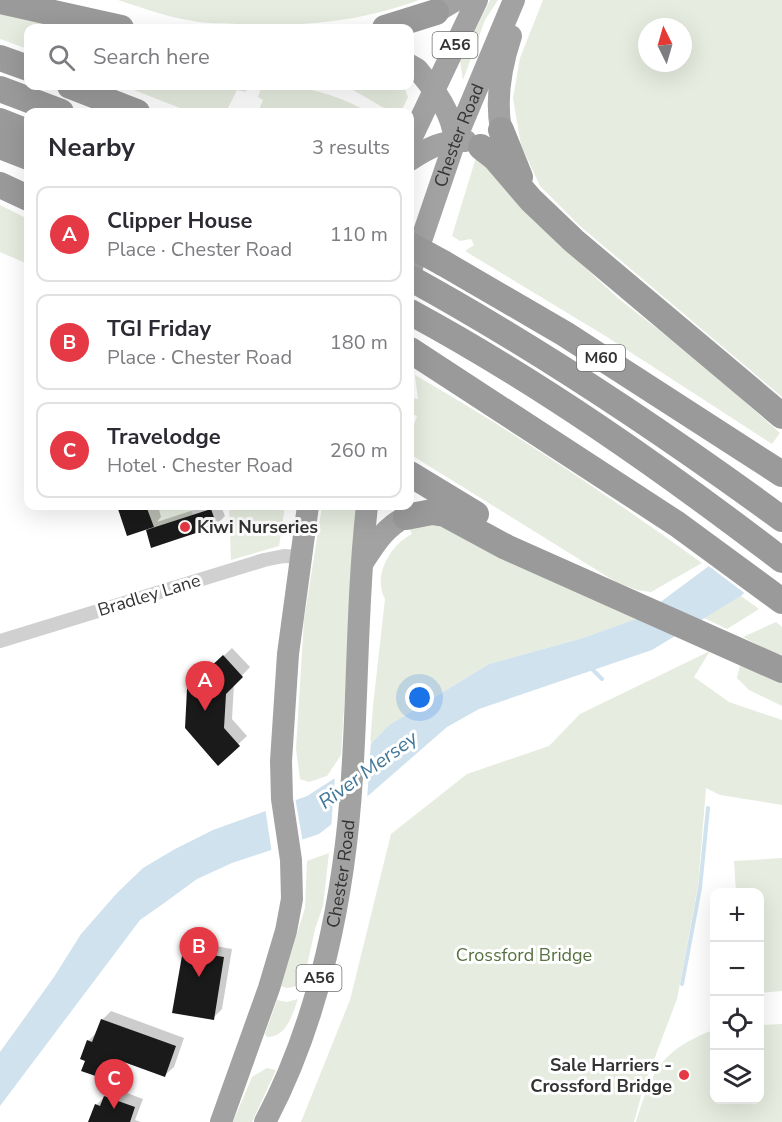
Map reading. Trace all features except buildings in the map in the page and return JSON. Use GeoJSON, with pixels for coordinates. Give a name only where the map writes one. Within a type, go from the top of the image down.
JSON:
{"type":"FeatureCollection","features":[{"type":"Feature","properties":{"kind":"highway","name":"A56"},"geometry":{"type":"LineString","coordinates":[[414,132],[477,0]]}},
{"type":"Feature","properties":{"kind":"highway","name":"Chester Road"},"geometry":{"type":"LineString","coordinates":[[414,261],[455,141],[514,0]]}},
{"type":"Feature","properties":{"kind":"highway"},"geometry":{"type":"LineString","coordinates":[[523,0],[501,73],[498,96],[501,130],[531,200]]}},
{"type":"Feature","properties":{"kind":"highway"},"geometry":{"type":"LineString","coordinates":[[0,1],[102,24]]}},
{"type":"Feature","properties":{"kind":"highway"},"geometry":{"type":"LineString","coordinates":[[396,24],[446,6]]}},
{"type":"Feature","properties":{"kind":"highway"},"geometry":{"type":"LineString","coordinates":[[0,58],[24,67]]}},
{"type":"Feature","properties":{"kind":"highway"},"geometry":{"type":"LineString","coordinates":[[414,67],[433,89],[448,112],[455,141]]}},
{"type":"Feature","properties":{"kind":"highway"},"geometry":{"type":"LineString","coordinates":[[0,89],[50,108]]}},
{"type":"Feature","properties":{"kind":"highway"},"geometry":{"type":"LineString","coordinates":[[80,90],[127,108]]}},
{"type":"Feature","properties":{"kind":"highway"},"geometry":{"type":"LineString","coordinates":[[0,121],[24,130]]}},
{"type":"Feature","properties":{"kind":"highway"},"geometry":{"type":"LineString","coordinates":[[414,158],[435,145],[455,141],[466,141],[481,147],[495,158],[531,200],[574,241],[782,416]]}},
{"type":"Feature","properties":{"kind":"highway"},"geometry":{"type":"LineString","coordinates":[[0,146],[24,156]]}},
{"type":"Feature","properties":{"kind":"highway"},"geometry":{"type":"LineString","coordinates":[[0,184],[24,196]]}},
{"type":"Feature","properties":{"kind":"highway","name":"M60"},"geometry":{"type":"LineString","coordinates":[[414,247],[565,334],[782,474]]}},
{"type":"Feature","properties":{"kind":"highway","name":"M60"},"geometry":{"type":"LineString","coordinates":[[414,280],[587,384],[782,519]]}},
{"type":"Feature","properties":{"kind":"highway"},"geometry":{"type":"LineString","coordinates":[[417,315],[496,361],[568,407],[705,501],[782,560]]}},
{"type":"Feature","properties":{"kind":"highway"},"geometry":{"type":"LineString","coordinates":[[414,353],[677,524],[782,601]]}},
{"type":"Feature","properties":{"kind":"highway"},"geometry":{"type":"LineString","coordinates":[[414,476],[601,589]]}},
{"type":"Feature","properties":{"kind":"highway"},"geometry":{"type":"LineString","coordinates":[[301,510],[304,532]]}},
{"type":"Feature","properties":{"kind":"highway","name":"A56"},"geometry":{"type":"LineString","coordinates":[[221,1122],[269,988],[286,931],[292,899],[292,872],[282,799],[281,753],[288,654],[307,510]]}},
{"type":"Feature","properties":{"kind":"highway","name":"Chester Road"},"geometry":{"type":"LineString","coordinates":[[265,1122],[289,1070],[311,1008],[337,908],[352,779],[368,510]]}},
{"type":"Feature","properties":{"kind":"highway"},"geometry":{"type":"LineString","coordinates":[[363,563],[375,543],[388,528],[406,517],[432,512],[446,514],[506,547],[782,670]]}},
{"type":"Feature","properties":{"kind":"street","name":"Bradley Lane"},"geometry":{"type":"LineString","coordinates":[[0,641],[264,560],[284,556],[300,557]]}},
{"type":"Feature","properties":{"kind":"green space"},"geometry":{"type":"Polygon","coordinates":[[[118,0],[419,0],[352,18],[308,24],[210,23],[164,15],[118,0]]]}},
{"type":"Feature","properties":{"kind":"green space"},"geometry":{"type":"Polygon","coordinates":[[[490,0],[498,0],[485,20],[463,80],[460,61],[490,0]]]}},
{"type":"Feature","properties":{"kind":"green space"},"geometry":{"type":"Polygon","coordinates":[[[543,0],[782,0],[782,397],[580,226],[540,186],[521,145],[513,98],[520,58],[543,0]]]}},
{"type":"Feature","properties":{"kind":"green space"},"geometry":{"type":"Polygon","coordinates":[[[0,9],[66,24],[24,24],[24,48],[0,39],[0,9]]]}},
{"type":"Feature","properties":{"kind":"green space"},"geometry":{"type":"Polygon","coordinates":[[[134,90],[237,90],[228,108],[180,108],[134,90]]]}},
{"type":"Feature","properties":{"kind":"green space"},"geometry":{"type":"Polygon","coordinates":[[[261,90],[314,90],[361,108],[260,108],[263,100],[258,97],[261,90]]]}},
{"type":"Feature","properties":{"kind":"green space"},"geometry":{"type":"Polygon","coordinates":[[[353,90],[405,90],[408,97],[403,108],[384,108],[353,90]]]}},
{"type":"Feature","properties":{"kind":"green space"},"geometry":{"type":"Polygon","coordinates":[[[477,154],[538,224],[619,299],[704,365],[780,433],[772,444],[607,337],[465,251],[474,245],[471,239],[460,241],[452,236],[477,154]]]}},
{"type":"Feature","properties":{"kind":"green space"},"geometry":{"type":"Polygon","coordinates":[[[0,205],[24,217],[24,262],[0,252],[0,205]]]}},
{"type":"Feature","properties":{"kind":"green space"},"geometry":{"type":"Polygon","coordinates":[[[415,375],[561,465],[702,563],[651,592],[637,590],[616,582],[414,456],[414,424],[417,416],[414,415],[414,398],[418,399],[415,375]]]}},
{"type":"Feature","properties":{"kind":"green space"},"geometry":{"type":"Polygon","coordinates":[[[147,510],[191,510],[193,515],[154,528],[147,510]]]}},
{"type":"Feature","properties":{"kind":"green space"},"geometry":{"type":"Polygon","coordinates":[[[229,510],[284,510],[279,546],[231,560],[229,510]]]}},
{"type":"Feature","properties":{"kind":"green space"},"geometry":{"type":"Polygon","coordinates":[[[321,510],[357,510],[341,755],[327,776],[309,782],[300,779],[296,749],[304,620],[321,510]]]}},
{"type":"Feature","properties":{"kind":"green space"},"geometry":{"type":"Polygon","coordinates":[[[430,523],[451,526],[640,618],[583,638],[489,664],[389,725],[370,745],[385,599],[381,581],[382,571],[397,545],[412,534],[409,527],[430,523]]]}},
{"type":"Feature","properties":{"kind":"green space"},"geometry":{"type":"Polygon","coordinates":[[[741,596],[759,609],[727,629],[704,618],[741,596]]]}},
{"type":"Feature","properties":{"kind":"green space"},"geometry":{"type":"Polygon","coordinates":[[[776,622],[782,627],[782,658],[743,637],[776,622]]]}},
{"type":"Feature","properties":{"kind":"green space","name":"Crossford Bridge"},"geometry":{"type":"Polygon","coordinates":[[[710,651],[694,677],[729,702],[782,720],[782,805],[720,795],[706,788],[698,886],[677,999],[644,1086],[634,1122],[301,1122],[350,1000],[391,834],[467,774],[549,746],[580,714],[710,651]]]}},
{"type":"Feature","properties":{"kind":"green space"},"geometry":{"type":"Polygon","coordinates":[[[740,665],[782,683],[782,706],[749,690],[737,678],[740,665]]]}},
{"type":"Feature","properties":{"kind":"green space"},"geometry":{"type":"Polygon","coordinates":[[[329,853],[323,906],[315,929],[305,975],[298,984],[286,988],[281,986],[305,908],[307,861],[329,853]]]}},
{"type":"Feature","properties":{"kind":"green space"},"geometry":{"type":"Polygon","coordinates":[[[782,858],[782,991],[764,993],[764,888],[736,888],[734,861],[782,858]]]}},
{"type":"Feature","properties":{"kind":"green space"},"geometry":{"type":"Polygon","coordinates":[[[298,999],[284,1029],[274,1036],[267,1037],[265,1034],[277,1000],[287,1002],[298,999]]]}},
{"type":"Feature","properties":{"kind":"green space","name":"Sale Harriers - Crossford Bridge"},"geometry":{"type":"Polygon","coordinates":[[[782,1024],[782,1122],[636,1122],[652,1078],[665,1059],[684,1044],[710,1032],[710,1104],[764,1104],[764,1025],[782,1024]]]}},
{"type":"Feature","properties":{"kind":"green space"},"geometry":{"type":"Polygon","coordinates":[[[267,1068],[276,1070],[252,1122],[233,1122],[252,1077],[267,1068]]]}},
{"type":"Feature","properties":{"kind":"water","name":"River Mersey"},"geometry":{"type":"Polygon","coordinates":[[[729,551],[782,558],[741,596],[652,650],[479,709],[447,727],[369,795],[319,834],[232,863],[197,879],[140,920],[0,1106],[0,1052],[54,977],[81,934],[117,893],[143,868],[213,830],[307,796],[343,773],[389,725],[489,664],[583,638],[639,618],[729,551]]]}},
{"type":"Feature","properties":{"kind":"pier"},"geometry":{"type":"Polygon","coordinates":[[[780,494],[782,495],[782,562],[747,595],[706,564],[727,548],[780,494]]]}},
{"type":"Feature","properties":{"kind":"pier"},"geometry":{"type":"Polygon","coordinates":[[[371,740],[367,801],[331,829],[335,775],[371,740]]]}},
{"type":"Feature","properties":{"kind":"pier"},"geometry":{"type":"Polygon","coordinates":[[[295,797],[303,843],[272,854],[265,807],[295,797]]]}},
{"type":"Feature","properties":{"kind":"waterway"},"geometry":{"type":"LineString","coordinates":[[590,667],[602,679]]}},
{"type":"Feature","properties":{"kind":"waterway"},"geometry":{"type":"LineString","coordinates":[[682,984],[700,888],[708,808]]}},
{"type":"Feature","properties":{"kind":"place","name":"Kiwi Nurseries"},"geometry":{"type":"Point","coordinates":[185,527]}},
{"type":"Feature","properties":{"kind":"place","name":"Clipper House"},"geometry":{"type":"Point","coordinates":[205,711]}},
{"type":"Feature","properties":{"kind":"place","name":"TGI Friday"},"geometry":{"type":"Point","coordinates":[199,977]}},
{"type":"Feature","properties":{"kind":"place","name":"Sale Harriers - Crossford Bridge"},"geometry":{"type":"Point","coordinates":[684,1075]}},
{"type":"Feature","properties":{"kind":"place","name":"Travelodge"},"geometry":{"type":"Point","coordinates":[114,1109]}}]}
